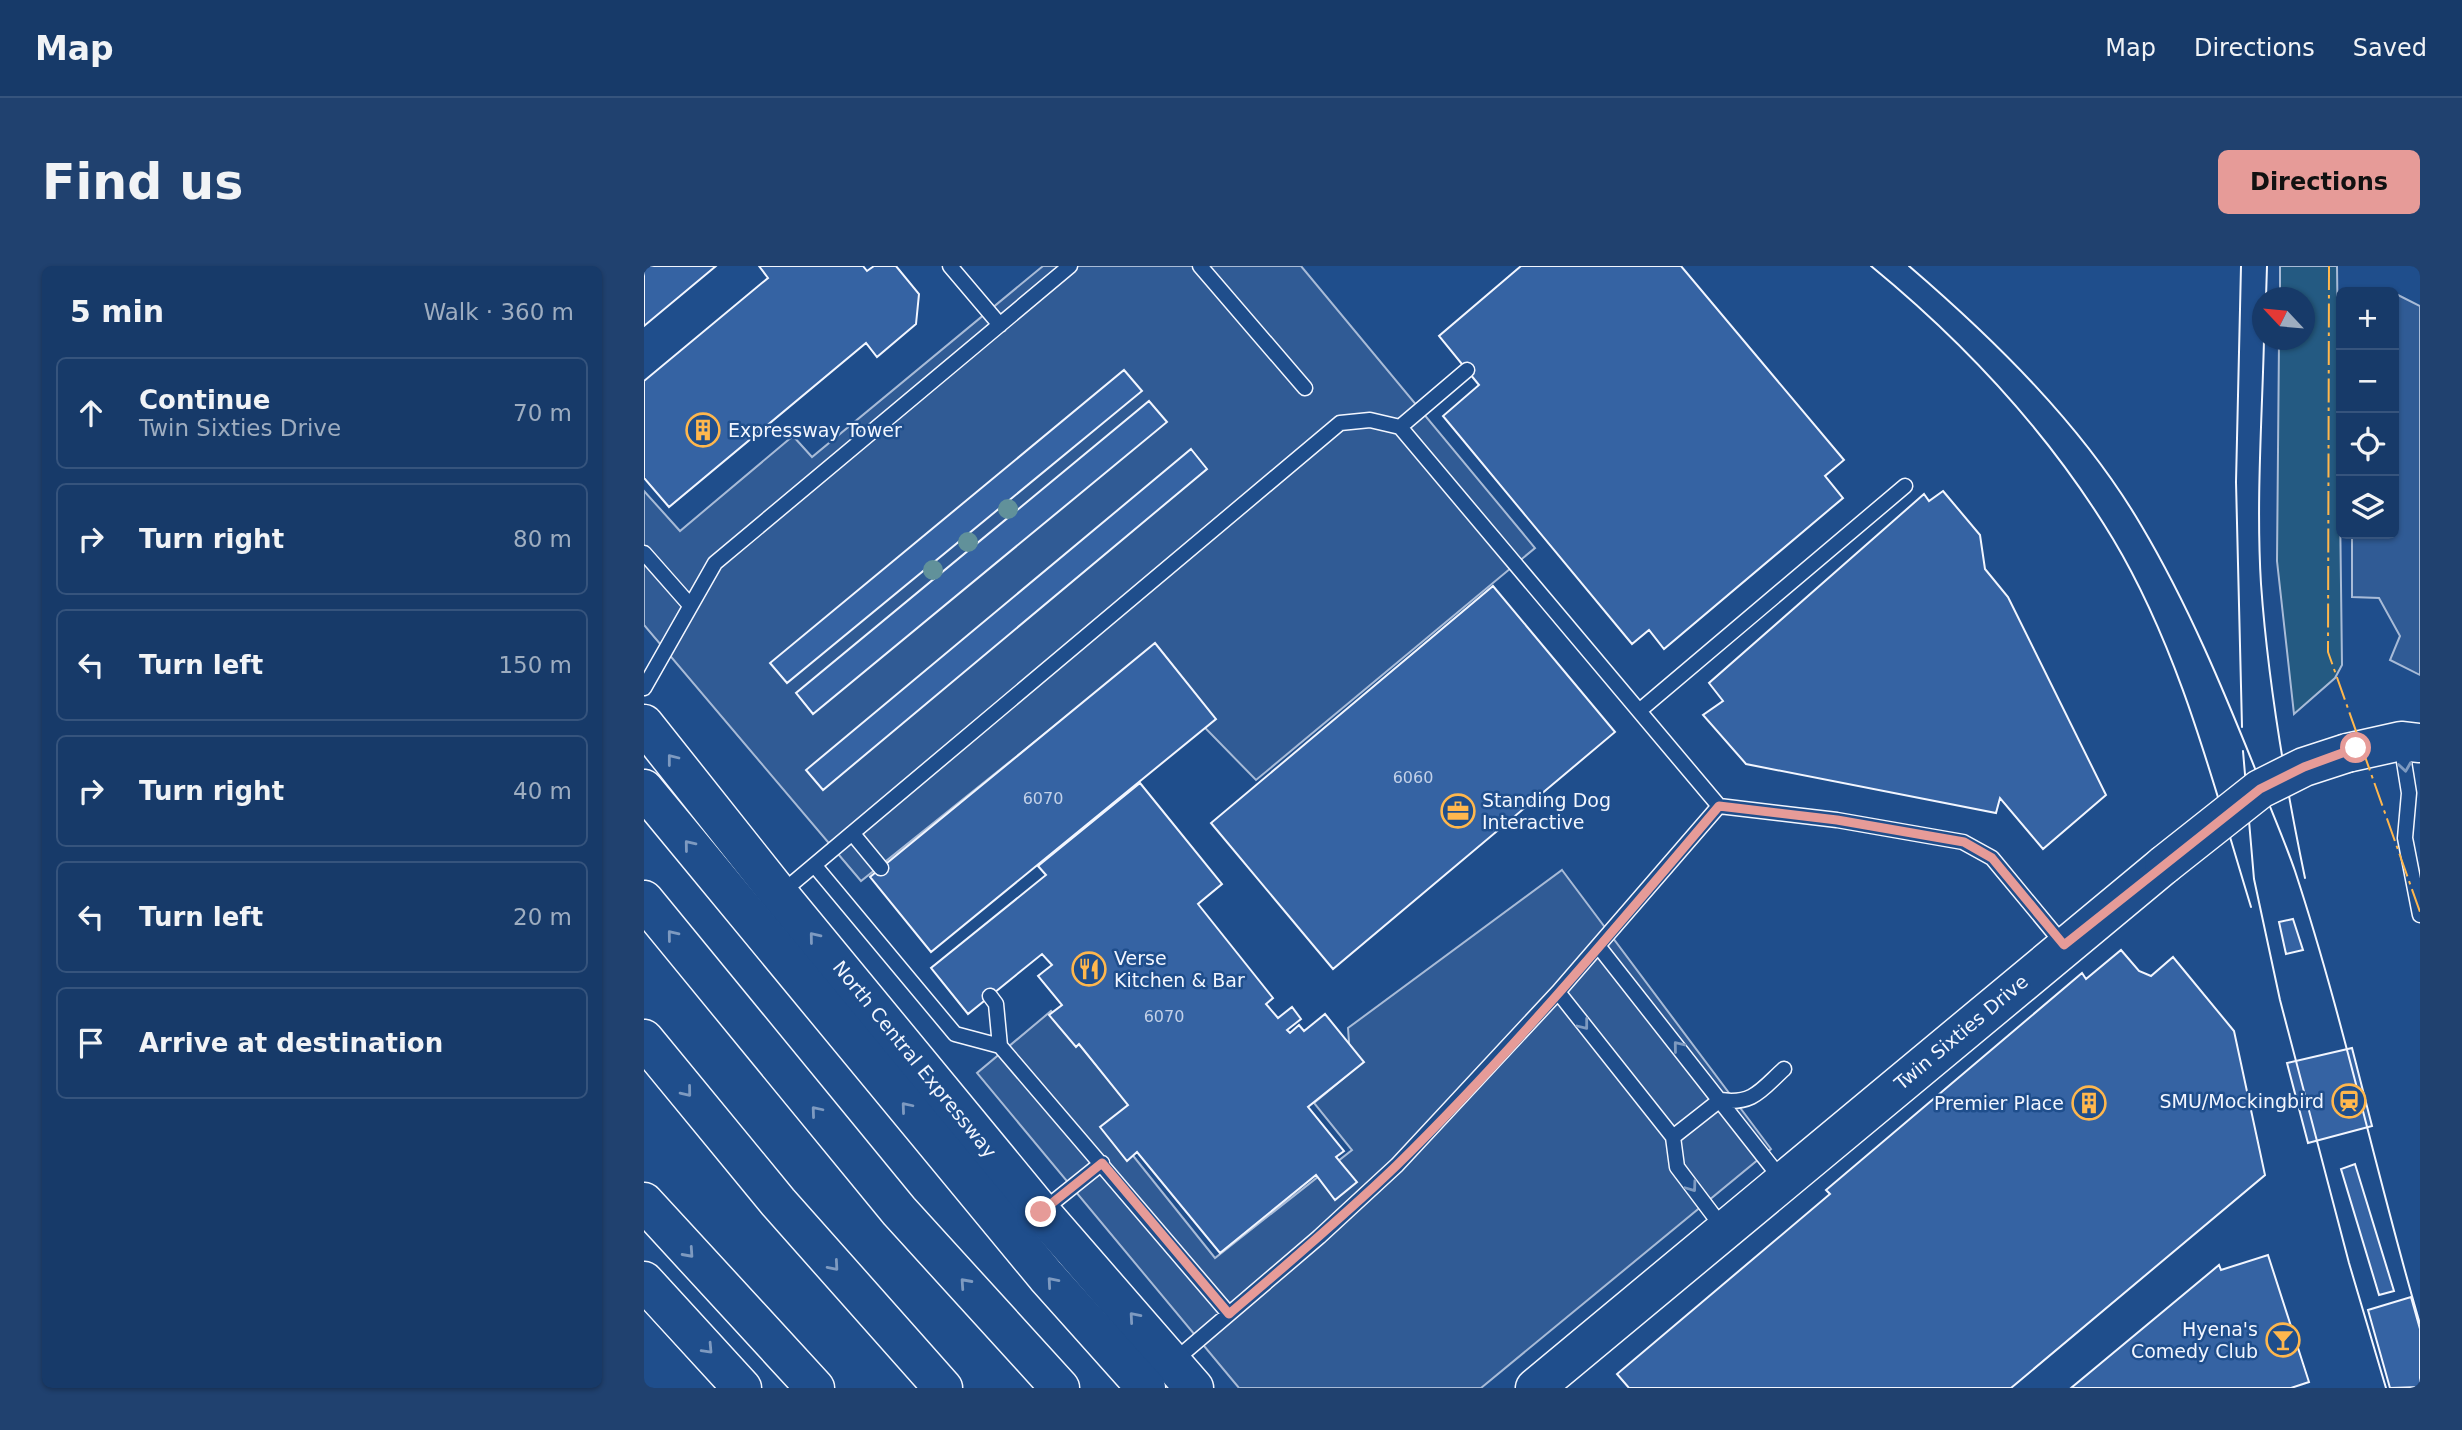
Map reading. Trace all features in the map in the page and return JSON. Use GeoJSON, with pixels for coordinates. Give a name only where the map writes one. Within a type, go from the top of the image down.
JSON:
{"type":"FeatureCollection","features":[{"type":"Feature","properties":{"kind":"main road","name":"North Central Expressway"},"geometry":{"type":"LineString","coordinates":[[644,723],[779,894],[1041,1212],[1183,1375]]}},
{"type":"Feature","properties":{"kind":"main road","name":"Twin Sixties Drive"},"geometry":{"type":"LineString","coordinates":[[1535,1388],[2064,945],[2260,789],[2304,767],[2356,748],[2411,742]]}},
{"type":"Feature","properties":{"kind":"main road"},"geometry":{"type":"LineString","coordinates":[[644,789],[1046,1276],[1146,1388]]}},
{"type":"Feature","properties":{"kind":"main road"},"geometry":{"type":"LineString","coordinates":[[644,900],[899,1211],[1060,1388]]}},
{"type":"Feature","properties":{"kind":"main road"},"geometry":{"type":"LineString","coordinates":[[644,1039],[778,1202],[943,1388]]}},
{"type":"Feature","properties":{"kind":"main road"},"geometry":{"type":"LineString","coordinates":[[644,1202],[815,1388]]}},
{"type":"Feature","properties":{"kind":"main road"},"geometry":{"type":"LineString","coordinates":[[644,1281],[742,1388]]}},
{"type":"Feature","properties":{"kind":"lane"},"geometry":{"type":"LineString","coordinates":[[950,266],[1000,325]]}},
{"type":"Feature","properties":{"kind":"lane"},"geometry":{"type":"LineString","coordinates":[[644,688],[689,604],[715,563],[736,542],[1070,266]]}},
{"type":"Feature","properties":{"kind":"lane"},"geometry":{"type":"LineString","coordinates":[[1200,266],[1305,388]]}},
{"type":"Feature","properties":{"kind":"lane"},"geometry":{"type":"LineString","coordinates":[[1400,426],[1467,370]]}},
{"type":"Feature","properties":{"kind":"lane"},"geometry":{"type":"LineString","coordinates":[[779,894],[1340,423],[1370,420],[1400,426],[1719,806],[1837,820],[1964,842],[1992,858],[2064,945]]}},
{"type":"Feature","properties":{"kind":"lane"},"geometry":{"type":"LineString","coordinates":[[1639,711],[1905,486]]}},
{"type":"Feature","properties":{"kind":"lane"},"geometry":{"type":"LineString","coordinates":[[644,553],[689,604]]}},
{"type":"Feature","properties":{"kind":"lane"},"geometry":{"type":"LineString","coordinates":[[2411,742],[2414,797],[2405,838],[2420,915]]}},
{"type":"Feature","properties":{"kind":"lane"},"geometry":{"type":"LineString","coordinates":[[1183,1375],[1229,1314],[1320,1237],[1397,1165],[1559,992],[1719,806]]}},
{"type":"Feature","properties":{"kind":"lane"},"geometry":{"type":"LineString","coordinates":[[853,834],[881,867]]}},
{"type":"Feature","properties":{"kind":"lane"},"geometry":{"type":"LineString","coordinates":[[815,866],[955,1034],[1000,1046],[1229,1314]]}},
{"type":"Feature","properties":{"kind":"lane"},"geometry":{"type":"LineString","coordinates":[[1599,947],[1783,1182]]}},
{"type":"Feature","properties":{"kind":"lane"},"geometry":{"type":"LineString","coordinates":[[1559,992],[1673,1137],[1677,1167],[1724,1230]]}},
{"type":"Feature","properties":{"kind":"lane"},"geometry":{"type":"LineString","coordinates":[[990,996],[996,1004],[1000,1046]]}},
{"type":"Feature","properties":{"kind":"lane"},"geometry":{"type":"LineString","coordinates":[[1673,1137],[1720,1100],[1749,1100],[1784,1069]]}},
{"type":"Feature","properties":{"kind":"lane"},"geometry":{"type":"LineString","coordinates":[[1041,1212],[1102,1163]]}},
{"type":"Feature","properties":{"kind":"shaded area"},"geometry":{"type":"Polygon","coordinates":[[[1043,266],[1301,266],[1535,548],[1256,780],[1138,659],[861,881],[644,625],[644,491],[680,531],[793,436],[812,457],[1043,266]]]}},
{"type":"Feature","properties":{"kind":"shaded area"},"geometry":{"type":"Polygon","coordinates":[[[2280,266],[2337,266],[2336,539],[2340,539],[2342,665],[2335,678],[2294,714],[2277,561],[2279,350],[2315,350],[2315,287],[2280,287],[2280,266]]]}},
{"type":"Feature","properties":{"kind":"shaded area"},"geometry":{"type":"Polygon","coordinates":[[[2399,296],[2420,306],[2420,675],[2390,660],[2400,636],[2379,598],[2352,597],[2352,539],[2399,539],[2399,296]]]}},
{"type":"Feature","properties":{"kind":"shaded area"},"geometry":{"type":"Polygon","coordinates":[[[1562,870],[1771,1149],[1481,1388],[1239,1388],[977,1073],[1051,1011],[1129,1104],[1110,1127],[1215,1258],[1352,1150],[1314,1103],[1351,1072],[1348,1028],[1562,870]]]}},
{"type":"Feature","properties":{"kind":"building"},"geometry":{"type":"Polygon","coordinates":[[[644,266],[716,266],[644,326],[644,266]]]}},
{"type":"Feature","properties":{"kind":"building","name":"Expressway Tower"},"geometry":{"type":"Polygon","coordinates":[[[759,266],[863,266],[867,271],[874,266],[896,266],[919,294],[916,324],[877,357],[866,343],[669,507],[644,478],[644,381],[768,278],[759,266]]]}},
{"type":"Feature","properties":{"kind":"building"},"geometry":{"type":"Polygon","coordinates":[[[1521,266],[1681,266],[1844,460],[1825,476],[1843,498],[1664,649],[1649,630],[1632,644],[1443,416],[1479,385],[1439,336],[1521,266]]]}},
{"type":"Feature","properties":{"kind":"building"},"geometry":{"type":"Polygon","coordinates":[[[1124,370],[1142,391],[787,683],[770,663],[1124,370]]]}},
{"type":"Feature","properties":{"kind":"building"},"geometry":{"type":"Polygon","coordinates":[[[1149,401],[1167,422],[813,714],[796,693],[1149,401]]]}},
{"type":"Feature","properties":{"kind":"building"},"geometry":{"type":"Polygon","coordinates":[[[1191,449],[1207,469],[823,790],[806,770],[1191,449]]]}},
{"type":"Feature","properties":{"kind":"building"},"geometry":{"type":"Polygon","coordinates":[[[1943,491],[1980,535],[1985,569],[2008,597],[2106,795],[2043,849],[2000,798],[1996,813],[1746,764],[1703,715],[1723,701],[1709,683],[1924,494],[1929,501],[1943,491]]]}},
{"type":"Feature","properties":{"kind":"building"},"geometry":{"type":"Polygon","coordinates":[[[1493,586],[1615,732],[1333,969],[1211,823],[1493,586]]]}},
{"type":"Feature","properties":{"kind":"building"},"geometry":{"type":"Polygon","coordinates":[[[1155,643],[1216,719],[931,952],[870,877],[1155,643]]]}},
{"type":"Feature","properties":{"kind":"building"},"geometry":{"type":"Polygon","coordinates":[[[1140,783],[1222,884],[1198,904],[1273,998],[1266,1004],[1278,1018],[1292,1007],[1301,1019],[1287,1030],[1290,1033],[1299,1025],[1304,1031],[1325,1014],[1364,1062],[1308,1107],[1344,1151],[1336,1157],[1357,1182],[1335,1200],[1316,1175],[1220,1253],[1137,1152],[1127,1161],[1100,1127],[1128,1105],[1079,1044],[1076,1047],[1049,1015],[1062,1005],[1038,976],[1052,965],[1042,954],[968,1014],[931,968],[1046,875],[1038,866],[1140,783]]]}},
{"type":"Feature","properties":{"kind":"building"},"geometry":{"type":"Polygon","coordinates":[[[2293,919],[2303,950],[2286,954],[2279,922],[2293,919]]]}},
{"type":"Feature","properties":{"kind":"building","name":"Premier Place"},"geometry":{"type":"Polygon","coordinates":[[[2121,950],[2139,971],[2151,976],[2173,957],[2234,1031],[2265,1175],[2011,1388],[1629,1388],[1617,1374],[1830,1194],[1826,1190],[2082,973],[2086,979],[2121,950]]]}},
{"type":"Feature","properties":{"kind":"building"},"geometry":{"type":"Polygon","coordinates":[[[2352,1048],[2372,1126],[2308,1143],[2287,1063],[2352,1048]]]}},
{"type":"Feature","properties":{"kind":"building"},"geometry":{"type":"Polygon","coordinates":[[[2355,1164],[2394,1291],[2379,1295],[2341,1169],[2355,1164]]]}},
{"type":"Feature","properties":{"kind":"building"},"geometry":{"type":"Polygon","coordinates":[[[2268,1255],[2309,1382],[2291,1388],[2071,1388],[2219,1265],[2221,1270],[2268,1255]]]}},
{"type":"Feature","properties":{"kind":"building"},"geometry":{"type":"Polygon","coordinates":[[[2411,1297],[2420,1329],[2420,1387],[2390,1388],[2368,1310],[2411,1297]]]}},
{"type":"Feature","properties":{"kind":"tram line"},"geometry":{"type":"LineString","coordinates":[[1871,266],[1940,327],[2004,392],[2062,463],[2113,539],[2137,582],[2176,672],[2193,718],[2251,907]]}},
{"type":"Feature","properties":{"kind":"tram line"},"geometry":{"type":"LineString","coordinates":[[1909,266],[2005,354],[2065,419],[2118,488],[2158,555],[2190,617],[2232,712],[2295,871],[2329,984],[2420,1324]]}},
{"type":"Feature","properties":{"kind":"tram line"},"geometry":{"type":"LineString","coordinates":[[2241,266],[2236,482],[2242,727]]}},
{"type":"Feature","properties":{"kind":"tram line"},"geometry":{"type":"LineString","coordinates":[[2266,287],[2267,266]]}},
{"type":"Feature","properties":{"kind":"tram line"},"geometry":{"type":"LineString","coordinates":[[2264,350],[2259,492],[2261,584],[2278,732],[2305,878]]}},
{"type":"Feature","properties":{"kind":"tram line"},"geometry":{"type":"LineString","coordinates":[[2243,751],[2254,879],[2280,1000],[2349,1263],[2386,1388]]}},
{"type":"Feature","properties":{"kind":"power"},"geometry":{"type":"LineString","coordinates":[[2329,266],[2328,652],[2420,912]]}},
{"type":"Feature","properties":{"kind":"place","name":"Expressway Tower"},"geometry":{"type":"Point","coordinates":[703,430]}},
{"type":"Feature","properties":{"kind":"place","name":"Standing Dog Interactive"},"geometry":{"type":"Point","coordinates":[1458,811]}},
{"type":"Feature","properties":{"kind":"place","name":"Verse Kitchen & Bar"},"geometry":{"type":"Point","coordinates":[1089,969]}},
{"type":"Feature","properties":{"kind":"place","name":"SMU/Mockingbird"},"geometry":{"type":"Point","coordinates":[2349,1101]}},
{"type":"Feature","properties":{"kind":"place","name":"Premier Place"},"geometry":{"type":"Point","coordinates":[2089,1103]}},
{"type":"Feature","properties":{"kind":"place","name":"Hyena's Comedy Club"},"geometry":{"type":"Point","coordinates":[2283,1340]}},
{"type":"Feature","properties":{"kind":"route"},"geometry":{"type":"LineString","coordinates":[[1041,1212],[1102,1163],[1229,1314],[1320,1237],[1397,1165],[1559,992],[1719,806],[1837,820],[1964,842],[1979,848],[1992,858],[2064,945],[2260,789],[2304,767],[2356,748]]}}]}
